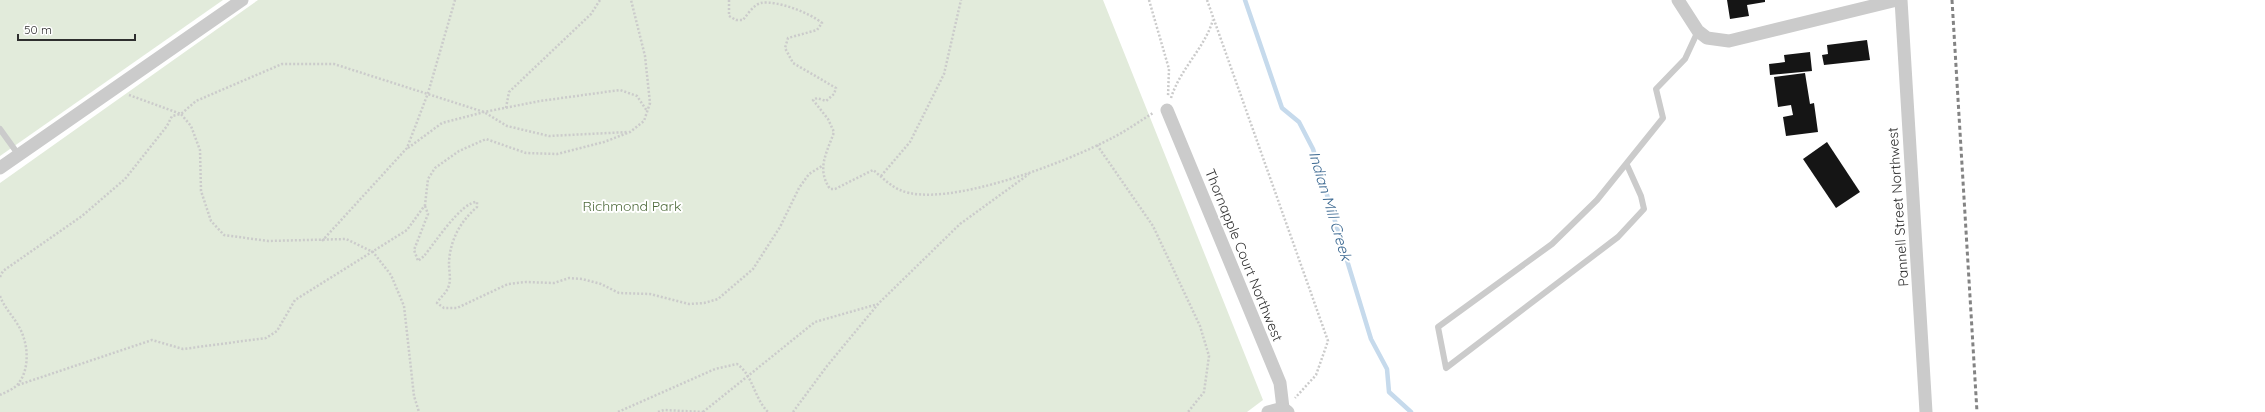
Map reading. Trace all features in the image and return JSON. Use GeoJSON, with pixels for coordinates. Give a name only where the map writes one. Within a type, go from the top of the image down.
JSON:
{"type":"FeatureCollection","features":[{"type":"Feature","properties":{"kind":"street"},"geometry":{"type":"LineString","coordinates":[[0,168],[18,154],[242,0]]}},
{"type":"Feature","properties":{"kind":"street"},"geometry":{"type":"LineString","coordinates":[[1678,0],[1698,31],[1707,38],[1729,40],[1897,0]]}},
{"type":"Feature","properties":{"kind":"street","name":"Pannell Street Northwest"},"geometry":{"type":"LineString","coordinates":[[1901,0],[1926,412]]}},
{"type":"Feature","properties":{"kind":"street","name":"Thornapple Court Northwest"},"geometry":{"type":"LineString","coordinates":[[1167,107],[1280,383],[1286,410]]}},
{"type":"Feature","properties":{"kind":"street"},"geometry":{"type":"LineString","coordinates":[[1268,412],[1286,410]]}},
{"type":"Feature","properties":{"kind":"lane"},"geometry":{"type":"LineString","coordinates":[[1627,165],[1641,196],[1644,208],[1618,237],[1446,368],[1438,327],[1552,244],[1597,200],[1627,165],[1663,118],[1656,89],[1685,60],[1698,31]]}},
{"type":"Feature","properties":{"kind":"lane"},"geometry":{"type":"LineString","coordinates":[[0,129],[18,154]]}},
{"type":"Feature","properties":{"kind":"path"},"geometry":{"type":"LineString","coordinates":[[407,148],[428,93],[455,0]]}},
{"type":"Feature","properties":{"kind":"path"},"geometry":{"type":"LineString","coordinates":[[506,108],[509,92],[591,14],[600,0]]}},
{"type":"Feature","properties":{"kind":"path"},"geometry":{"type":"LineString","coordinates":[[631,0],[645,56],[650,103],[644,121],[630,132],[604,142],[558,154],[526,154],[486,139],[459,151],[435,168],[428,179],[425,205],[428,214],[414,250],[418,261],[424,256],[463,208],[472,202],[477,202],[477,207],[466,215],[460,224],[451,249],[450,284],[447,291],[437,303],[444,308],[457,308],[508,284],[526,282],[554,283],[569,278],[582,279],[601,284],[619,294],[650,294],[689,304],[704,303],[718,299],[753,269],[780,227],[799,188],[809,174],[822,166]]}},
{"type":"Feature","properties":{"kind":"path"},"geometry":{"type":"LineString","coordinates":[[729,0],[729,16],[736,20],[743,20],[751,9],[761,3],[773,2],[810,14],[822,23],[817,30],[788,38],[785,48],[793,63],[836,88],[834,94],[826,101],[816,98],[813,100],[828,119],[834,132],[822,166],[823,179],[830,188],[835,189],[873,170],[900,190],[927,195],[962,191],[1033,172],[1097,145],[1167,107],[1184,69],[1206,39],[1214,19]]}},
{"type":"Feature","properties":{"kind":"path"},"geometry":{"type":"LineString","coordinates":[[881,176],[910,142],[944,74],[961,0]]}},
{"type":"Feature","properties":{"kind":"path"},"geometry":{"type":"LineString","coordinates":[[1149,0],[1169,68],[1167,107]]}},
{"type":"Feature","properties":{"kind":"path"},"geometry":{"type":"LineString","coordinates":[[1207,0],[1328,341],[1316,375],[1304,391],[1286,410]]}},
{"type":"Feature","properties":{"kind":"path"},"geometry":{"type":"LineString","coordinates":[[0,277],[3,271],[82,216],[125,179],[167,126],[172,116],[181,114],[196,101],[282,64],[334,64],[484,112],[507,126],[549,136],[630,132]]}},
{"type":"Feature","properties":{"kind":"path"},"geometry":{"type":"LineString","coordinates":[[113,89],[181,114],[191,126],[200,150],[202,192],[211,221],[224,235],[268,241],[322,241],[346,239],[373,252],[391,275],[404,306],[414,396],[419,412]]}},
{"type":"Feature","properties":{"kind":"path"},"geometry":{"type":"LineString","coordinates":[[322,241],[407,148],[442,123],[484,112],[620,90],[636,96],[648,111]]}},
{"type":"Feature","properties":{"kind":"path"},"geometry":{"type":"LineString","coordinates":[[1097,145],[1152,226],[1200,326],[1209,356],[1204,392],[1188,412]]}},
{"type":"Feature","properties":{"kind":"path"},"geometry":{"type":"LineString","coordinates":[[793,412],[827,366],[879,304],[960,224],[1033,172]]}},
{"type":"Feature","properties":{"kind":"path"},"geometry":{"type":"LineString","coordinates":[[0,396],[18,385],[152,340],[183,349],[266,338],[277,331],[295,300],[407,230],[425,205]]}},
{"type":"Feature","properties":{"kind":"path"},"geometry":{"type":"LineString","coordinates":[[0,296],[18,326],[24,341],[27,358],[23,375],[18,385]]}},
{"type":"Feature","properties":{"kind":"path"},"geometry":{"type":"LineString","coordinates":[[658,412],[664,410],[704,412],[815,322],[879,304]]}},
{"type":"Feature","properties":{"kind":"path"},"geometry":{"type":"LineString","coordinates":[[618,412],[715,369],[737,364],[745,369],[761,405],[768,412]]}},
{"type":"Feature","properties":{"kind":"green space"},"geometry":{"type":"Polygon","coordinates":[[[0,0],[223,0],[0,156],[0,0]]]}},
{"type":"Feature","properties":{"kind":"green space","name":"Richmond Park"},"geometry":{"type":"Polygon","coordinates":[[[258,0],[1103,0],[1263,400],[1247,412],[0,412],[0,183],[258,0]]]}},
{"type":"Feature","properties":{"kind":"building"},"geometry":{"type":"Polygon","coordinates":[[[1727,0],[1765,0],[1765,2],[1747,5],[1749,16],[1730,19],[1727,0]]]}},
{"type":"Feature","properties":{"kind":"building"},"geometry":{"type":"Polygon","coordinates":[[[1867,40],[1870,60],[1824,65],[1822,55],[1828,54],[1827,45],[1867,40]]]}},
{"type":"Feature","properties":{"kind":"building"},"geometry":{"type":"Polygon","coordinates":[[[1810,52],[1812,71],[1770,75],[1769,64],[1785,62],[1784,55],[1810,52]]]}},
{"type":"Feature","properties":{"kind":"building"},"geometry":{"type":"Polygon","coordinates":[[[1805,73],[1810,104],[1814,103],[1818,132],[1786,136],[1783,117],[1793,115],[1791,105],[1778,107],[1774,77],[1805,73]]]}},
{"type":"Feature","properties":{"kind":"building"},"geometry":{"type":"Polygon","coordinates":[[[1827,142],[1860,192],[1836,208],[1803,159],[1827,142]]]}},
{"type":"Feature","properties":{"kind":"waterway","name":"Indian Mill Creek"},"geometry":{"type":"LineString","coordinates":[[1245,0],[1282,108],[1299,122],[1313,149],[1371,339],[1387,369],[1389,392],[1411,412]]}},
{"type":"Feature","properties":{"kind":"railway"},"geometry":{"type":"LineString","coordinates":[[1952,0],[1977,412]]}}]}
